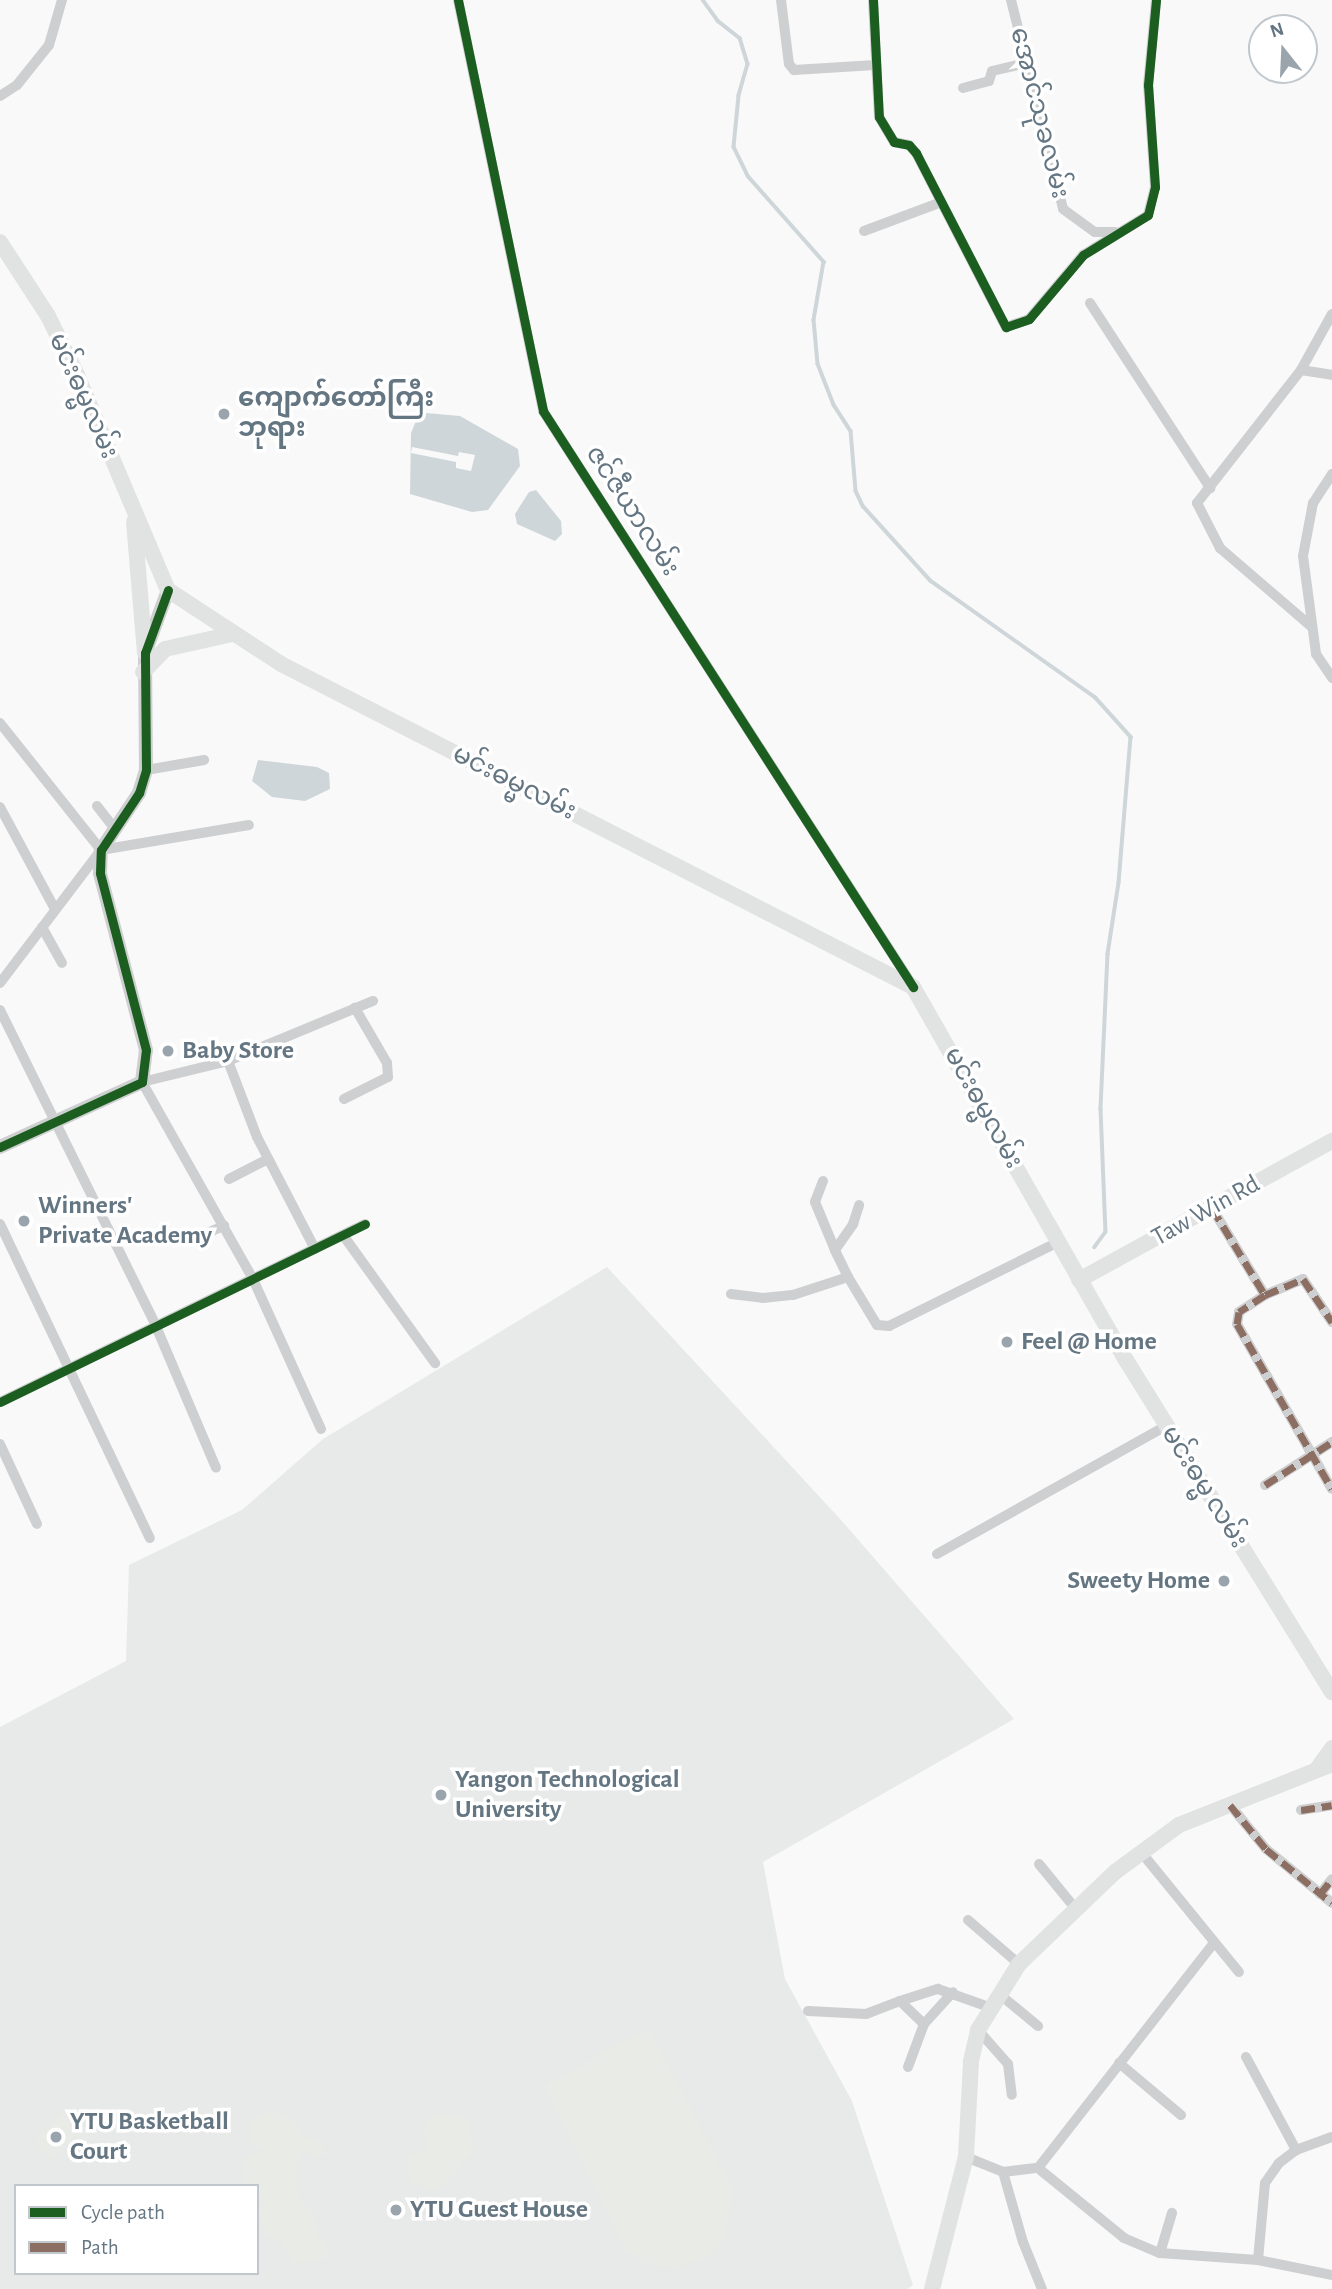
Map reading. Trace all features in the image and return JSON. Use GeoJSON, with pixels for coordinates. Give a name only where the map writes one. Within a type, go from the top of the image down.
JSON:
{"type":"FeatureCollection","features":[{"type":"Feature","properties":{"kind":"main road","name":"မင်းဓမ္မလမ်း"},"geometry":{"type":"LineString","coordinates":[[0,242],[48,316],[77,375],[167,590],[232,634],[412,732],[913,987],[1079,1280]]}},
{"type":"Feature","properties":{"kind":"main road"},"geometry":{"type":"LineString","coordinates":[[134,516],[145,653]]}},
{"type":"Feature","properties":{"kind":"main road"},"geometry":{"type":"LineString","coordinates":[[143,672],[165,649],[232,634]]}},
{"type":"Feature","properties":{"kind":"main road","name":"Taw Win Rd"},"geometry":{"type":"LineString","coordinates":[[1079,1280],[1332,1141]]}},
{"type":"Feature","properties":{"kind":"main road","name":"မင်းဓမ္မ လမ်း"},"geometry":{"type":"LineString","coordinates":[[1079,1280],[1166,1426],[1332,1692]]}},
{"type":"Feature","properties":{"kind":"main road"},"geometry":{"type":"LineString","coordinates":[[1313,1773],[1332,1748]]}},
{"type":"Feature","properties":{"kind":"main road"},"geometry":{"type":"LineString","coordinates":[[932,2289],[966,2157],[971,2061],[978,2030],[993,2000],[1019,1964],[1075,1908],[1141,1852],[1179,1825],[1332,1764]]}},
{"type":"Feature","properties":{"kind":"main road"},"geometry":{"type":"LineString","coordinates":[[1313,1773],[1332,1773]]}},
{"type":"Feature","properties":{"kind":"street"},"geometry":{"type":"LineString","coordinates":[[0,96],[17,85],[49,45],[62,0]]}},
{"type":"Feature","properties":{"kind":"street","name":"ဇင်ဇီယာလမ်း"},"geometry":{"type":"LineString","coordinates":[[457,0],[543,411],[913,987]]}},
{"type":"Feature","properties":{"kind":"street"},"geometry":{"type":"LineString","coordinates":[[781,0],[789,64],[794,71],[875,65]]}},
{"type":"Feature","properties":{"kind":"street"},"geometry":{"type":"LineString","coordinates":[[873,0],[875,65],[884,130],[894,142],[909,145],[916,153],[939,203],[1006,327],[1029,319],[1068,268],[1115,232],[1147,215],[1153,196],[1148,85],[1156,0]]}},
{"type":"Feature","properties":{"kind":"street","name":"အောင်သုခလမ်း"},"geometry":{"type":"LineString","coordinates":[[1011,0],[1063,209],[1095,232],[1115,232]]}},
{"type":"Feature","properties":{"kind":"street"},"geometry":{"type":"LineString","coordinates":[[963,88],[989,81],[992,71],[1027,63]]}},
{"type":"Feature","properties":{"kind":"street"},"geometry":{"type":"LineString","coordinates":[[864,231],[939,203]]}},
{"type":"Feature","properties":{"kind":"street"},"geometry":{"type":"LineString","coordinates":[[1090,303],[1210,488]]}},
{"type":"Feature","properties":{"kind":"street"},"geometry":{"type":"LineString","coordinates":[[1312,627],[1220,548],[1197,503],[1301,370],[1332,314]]}},
{"type":"Feature","properties":{"kind":"street"},"geometry":{"type":"LineString","coordinates":[[1301,370],[1332,375]]}},
{"type":"Feature","properties":{"kind":"street"},"geometry":{"type":"LineString","coordinates":[[1332,474],[1313,503],[1303,556],[1316,654],[1332,678]]}},
{"type":"Feature","properties":{"kind":"street"},"geometry":{"type":"LineString","coordinates":[[0,983],[102,850],[139,793],[146,770],[143,672],[145,653],[167,590]]}},
{"type":"Feature","properties":{"kind":"street"},"geometry":{"type":"LineString","coordinates":[[0,723],[102,850],[100,873],[146,1049],[142,1082],[253,1279],[321,1429]]}},
{"type":"Feature","properties":{"kind":"street"},"geometry":{"type":"LineString","coordinates":[[146,770],[204,760]]}},
{"type":"Feature","properties":{"kind":"street"},"geometry":{"type":"LineString","coordinates":[[0,807],[55,909]]}},
{"type":"Feature","properties":{"kind":"street"},"geometry":{"type":"LineString","coordinates":[[97,807],[114,828]]}},
{"type":"Feature","properties":{"kind":"street"},"geometry":{"type":"LineString","coordinates":[[102,850],[249,825]]}},
{"type":"Feature","properties":{"kind":"street"},"geometry":{"type":"LineString","coordinates":[[42,926],[62,964]]}},
{"type":"Feature","properties":{"kind":"street"},"geometry":{"type":"LineString","coordinates":[[0,1147],[142,1082],[228,1061],[373,1000]]}},
{"type":"Feature","properties":{"kind":"street"},"geometry":{"type":"LineString","coordinates":[[344,1099],[388,1077],[387,1063],[355,1008]]}},
{"type":"Feature","properties":{"kind":"street"},"geometry":{"type":"LineString","coordinates":[[0,1010],[155,1324],[216,1468]]}},
{"type":"Feature","properties":{"kind":"street"},"geometry":{"type":"LineString","coordinates":[[228,1061],[268,1159],[315,1249]]}},
{"type":"Feature","properties":{"kind":"street"},"geometry":{"type":"LineString","coordinates":[[229,1179],[268,1159]]}},
{"type":"Feature","properties":{"kind":"street"},"geometry":{"type":"LineString","coordinates":[[823,1181],[815,1202],[848,1276],[877,1325],[889,1326],[1058,1242]]}},
{"type":"Feature","properties":{"kind":"street"},"geometry":{"type":"LineString","coordinates":[[835,1250],[853,1224],[859,1205]]}},
{"type":"Feature","properties":{"kind":"street"},"geometry":{"type":"LineString","coordinates":[[1212,1208],[1265,1295]]}},
{"type":"Feature","properties":{"kind":"street"},"geometry":{"type":"LineString","coordinates":[[0,1224],[150,1538]]}},
{"type":"Feature","properties":{"kind":"street"},"geometry":{"type":"LineString","coordinates":[[0,1402],[155,1324],[365,1224]]}},
{"type":"Feature","properties":{"kind":"street"},"geometry":{"type":"LineString","coordinates":[[193,1239],[224,1226]]}},
{"type":"Feature","properties":{"kind":"street"},"geometry":{"type":"LineString","coordinates":[[343,1235],[435,1363]]}},
{"type":"Feature","properties":{"kind":"street"},"geometry":{"type":"LineString","coordinates":[[731,1294],[762,1298],[793,1295],[848,1276]]}},
{"type":"Feature","properties":{"kind":"street"},"geometry":{"type":"LineString","coordinates":[[1332,1322],[1303,1279],[1265,1295],[1239,1312],[1237,1324],[1332,1489]]}},
{"type":"Feature","properties":{"kind":"street"},"geometry":{"type":"LineString","coordinates":[[937,1554],[1166,1426]]}},
{"type":"Feature","properties":{"kind":"street"},"geometry":{"type":"LineString","coordinates":[[1265,1485],[1332,1442]]}},
{"type":"Feature","properties":{"kind":"street"},"geometry":{"type":"LineString","coordinates":[[0,1444],[37,1524]]}},
{"type":"Feature","properties":{"kind":"street"},"geometry":{"type":"LineString","coordinates":[[1230,1805],[1266,1849],[1332,1903]]}},
{"type":"Feature","properties":{"kind":"street"},"geometry":{"type":"LineString","coordinates":[[1301,1810],[1332,1805]]}},
{"type":"Feature","properties":{"kind":"street"},"geometry":{"type":"LineString","coordinates":[[1141,1852],[1213,1944],[1239,1972]]}},
{"type":"Feature","properties":{"kind":"street"},"geometry":{"type":"LineString","coordinates":[[1040,1864],[1075,1908]]}},
{"type":"Feature","properties":{"kind":"street"},"geometry":{"type":"LineString","coordinates":[[1320,1894],[1332,1879]]}},
{"type":"Feature","properties":{"kind":"street"},"geometry":{"type":"LineString","coordinates":[[968,1920],[1019,1964]]}},
{"type":"Feature","properties":{"kind":"street"},"geometry":{"type":"LineString","coordinates":[[1038,2168],[1213,1944]]}},
{"type":"Feature","properties":{"kind":"street"},"geometry":{"type":"LineString","coordinates":[[808,2011],[866,2014],[923,1990],[993,2000],[1038,2026]]}},
{"type":"Feature","properties":{"kind":"street"},"geometry":{"type":"LineString","coordinates":[[908,2067],[925,2024],[953,1993]]}},
{"type":"Feature","properties":{"kind":"street"},"geometry":{"type":"LineString","coordinates":[[900,2001],[925,2024]]}},
{"type":"Feature","properties":{"kind":"street"},"geometry":{"type":"LineString","coordinates":[[978,2030],[1008,2064],[1012,2095]]}},
{"type":"Feature","properties":{"kind":"street"},"geometry":{"type":"LineString","coordinates":[[1246,2057],[1296,2150]]}},
{"type":"Feature","properties":{"kind":"street"},"geometry":{"type":"LineString","coordinates":[[1119,2063],[1181,2115]]}},
{"type":"Feature","properties":{"kind":"street"},"geometry":{"type":"LineString","coordinates":[[1258,2260],[1265,2183],[1279,2163],[1296,2150],[1332,2137]]}},
{"type":"Feature","properties":{"kind":"street"},"geometry":{"type":"LineString","coordinates":[[966,2157],[1003,2172],[1038,2168],[1124,2238],[1160,2253],[1258,2260],[1332,2275]]}},
{"type":"Feature","properties":{"kind":"street"},"geometry":{"type":"LineString","coordinates":[[1003,2172],[1023,2242],[1042,2289]]}},
{"type":"Feature","properties":{"kind":"street"},"geometry":{"type":"LineString","coordinates":[[1160,2253],[1172,2213]]}},
{"type":"Feature","properties":{"kind":"shaded area"},"geometry":{"type":"Polygon","coordinates":[[[426,413],[460,416],[518,449],[520,466],[488,510],[472,512],[410,494],[411,433],[416,421],[426,413]]]}},
{"type":"Feature","properties":{"kind":"shaded area"},"geometry":{"type":"Polygon","coordinates":[[[536,490],[561,521],[562,534],[555,541],[517,524],[515,514],[529,492],[536,490]]]}},
{"type":"Feature","properties":{"kind":"shaded area"},"geometry":{"type":"Polygon","coordinates":[[[258,760],[317,767],[329,773],[330,789],[305,801],[272,797],[252,781],[258,760]]]}},
{"type":"Feature","properties":{"kind":"shaded area","name":"Yangon Technological University"},"geometry":{"type":"Polygon","coordinates":[[[607,1267],[841,1520],[1014,1719],[763,1862],[785,1979],[852,2101],[913,2285],[908,2289],[0,2289],[0,1727],[126,1661],[129,1565],[242,1510],[323,1439],[607,1267]]]}},
{"type":"Feature","properties":{"kind":"shaded area"},"geometry":{"type":"Polygon","coordinates":[[[649,2028],[733,2191],[725,2239],[710,2256],[678,2268],[645,2264],[625,2250],[545,2085],[649,2028]]]}},
{"type":"Feature","properties":{"kind":"shaded area"},"geometry":{"type":"Polygon","coordinates":[[[269,2111],[284,2113],[296,2123],[301,2136],[316,2140],[327,2153],[317,2158],[300,2150],[297,2169],[298,2198],[313,2214],[317,2234],[329,2251],[326,2258],[294,2264],[280,2241],[265,2235],[259,2213],[265,2204],[259,2198],[259,2184],[246,2184],[240,2176],[245,2158],[261,2152],[252,2142],[249,2124],[269,2111]]]}},
{"type":"Feature","properties":{"kind":"shaded area","name":"YTU Basketball Court"},"geometry":{"type":"Polygon","coordinates":[[[62,2113],[80,2130],[52,2161],[33,2144],[62,2113]]]}},
{"type":"Feature","properties":{"kind":"shaded area"},"geometry":{"type":"Polygon","coordinates":[[[445,2114],[464,2117],[471,2129],[473,2152],[445,2184],[432,2190],[411,2183],[406,2165],[410,2155],[428,2149],[423,2132],[428,2118],[445,2114]]]}},
{"type":"Feature","properties":{"kind":"pier"},"geometry":{"type":"Polygon","coordinates":[[[412,447],[458,456],[459,452],[475,455],[471,471],[456,468],[456,462],[411,453],[412,447]]]}},
{"type":"Feature","properties":{"kind":"waterway"},"geometry":{"type":"LineString","coordinates":[[703,0],[718,21],[740,38],[748,64],[739,96],[734,147],[748,176],[824,262],[814,320],[818,364],[834,405],[851,431],[856,491],[863,506],[931,581],[1095,697],[1131,737],[1119,883],[1108,954],[1101,1109],[1106,1232],[1095,1247]]}},
{"type":"Feature","properties":{"kind":"marked path"},"geometry":{"type":"LineString","coordinates":[[1212,1208],[1265,1295],[1239,1312],[1237,1324],[1332,1489]]}},
{"type":"Feature","properties":{"kind":"marked path"},"geometry":{"type":"LineString","coordinates":[[1265,1295],[1303,1279],[1332,1322]]}},
{"type":"Feature","properties":{"kind":"marked path"},"geometry":{"type":"LineString","coordinates":[[1265,1485],[1332,1442]]}},
{"type":"Feature","properties":{"kind":"marked path"},"geometry":{"type":"LineString","coordinates":[[1230,1805],[1266,1849],[1332,1903]]}},
{"type":"Feature","properties":{"kind":"marked path"},"geometry":{"type":"LineString","coordinates":[[1301,1810],[1332,1805]]}},
{"type":"Feature","properties":{"kind":"marked path"},"geometry":{"type":"LineString","coordinates":[[1320,1894],[1332,1879]]}},
{"type":"Feature","properties":{"kind":"cycle path"},"geometry":{"type":"LineString","coordinates":[[458,0],[543,411],[913,987]]}},
{"type":"Feature","properties":{"kind":"cycle path"},"geometry":{"type":"LineString","coordinates":[[873,0],[879,117],[894,142],[909,145],[916,153],[1006,327],[1029,319],[1083,255],[1148,215],[1155,187],[1148,85],[1156,0]]}},
{"type":"Feature","properties":{"kind":"cycle path"},"geometry":{"type":"LineString","coordinates":[[0,1147],[142,1082],[146,1050],[100,873],[101,850],[139,793],[146,770],[145,653],[168,590]]}},
{"type":"Feature","properties":{"kind":"cycle path"},"geometry":{"type":"LineString","coordinates":[[0,1402],[365,1224]]}},
{"type":"Feature","properties":{"kind":"place","name":"ကျောက်တော်ကြီး ဘုရား"},"geometry":{"type":"Point","coordinates":[224,414]}},
{"type":"Feature","properties":{"kind":"place","name":"Baby Store"},"geometry":{"type":"Point","coordinates":[168,1051]}},
{"type":"Feature","properties":{"kind":"place","name":"Winners' Private Academy"},"geometry":{"type":"Point","coordinates":[24,1221]}},
{"type":"Feature","properties":{"kind":"place","name":"Feel @ Home"},"geometry":{"type":"Point","coordinates":[1007,1342]}},
{"type":"Feature","properties":{"kind":"place","name":"Sweety Home"},"geometry":{"type":"Point","coordinates":[1224,1581]}},
{"type":"Feature","properties":{"kind":"place","name":"Yangon Technological University"},"geometry":{"type":"Point","coordinates":[441,1795]}},
{"type":"Feature","properties":{"kind":"place","name":"YTU Basketball Court"},"geometry":{"type":"Point","coordinates":[56,2137]}},
{"type":"Feature","properties":{"kind":"place","name":"YTU Guest House"},"geometry":{"type":"Point","coordinates":[396,2210]}}]}
